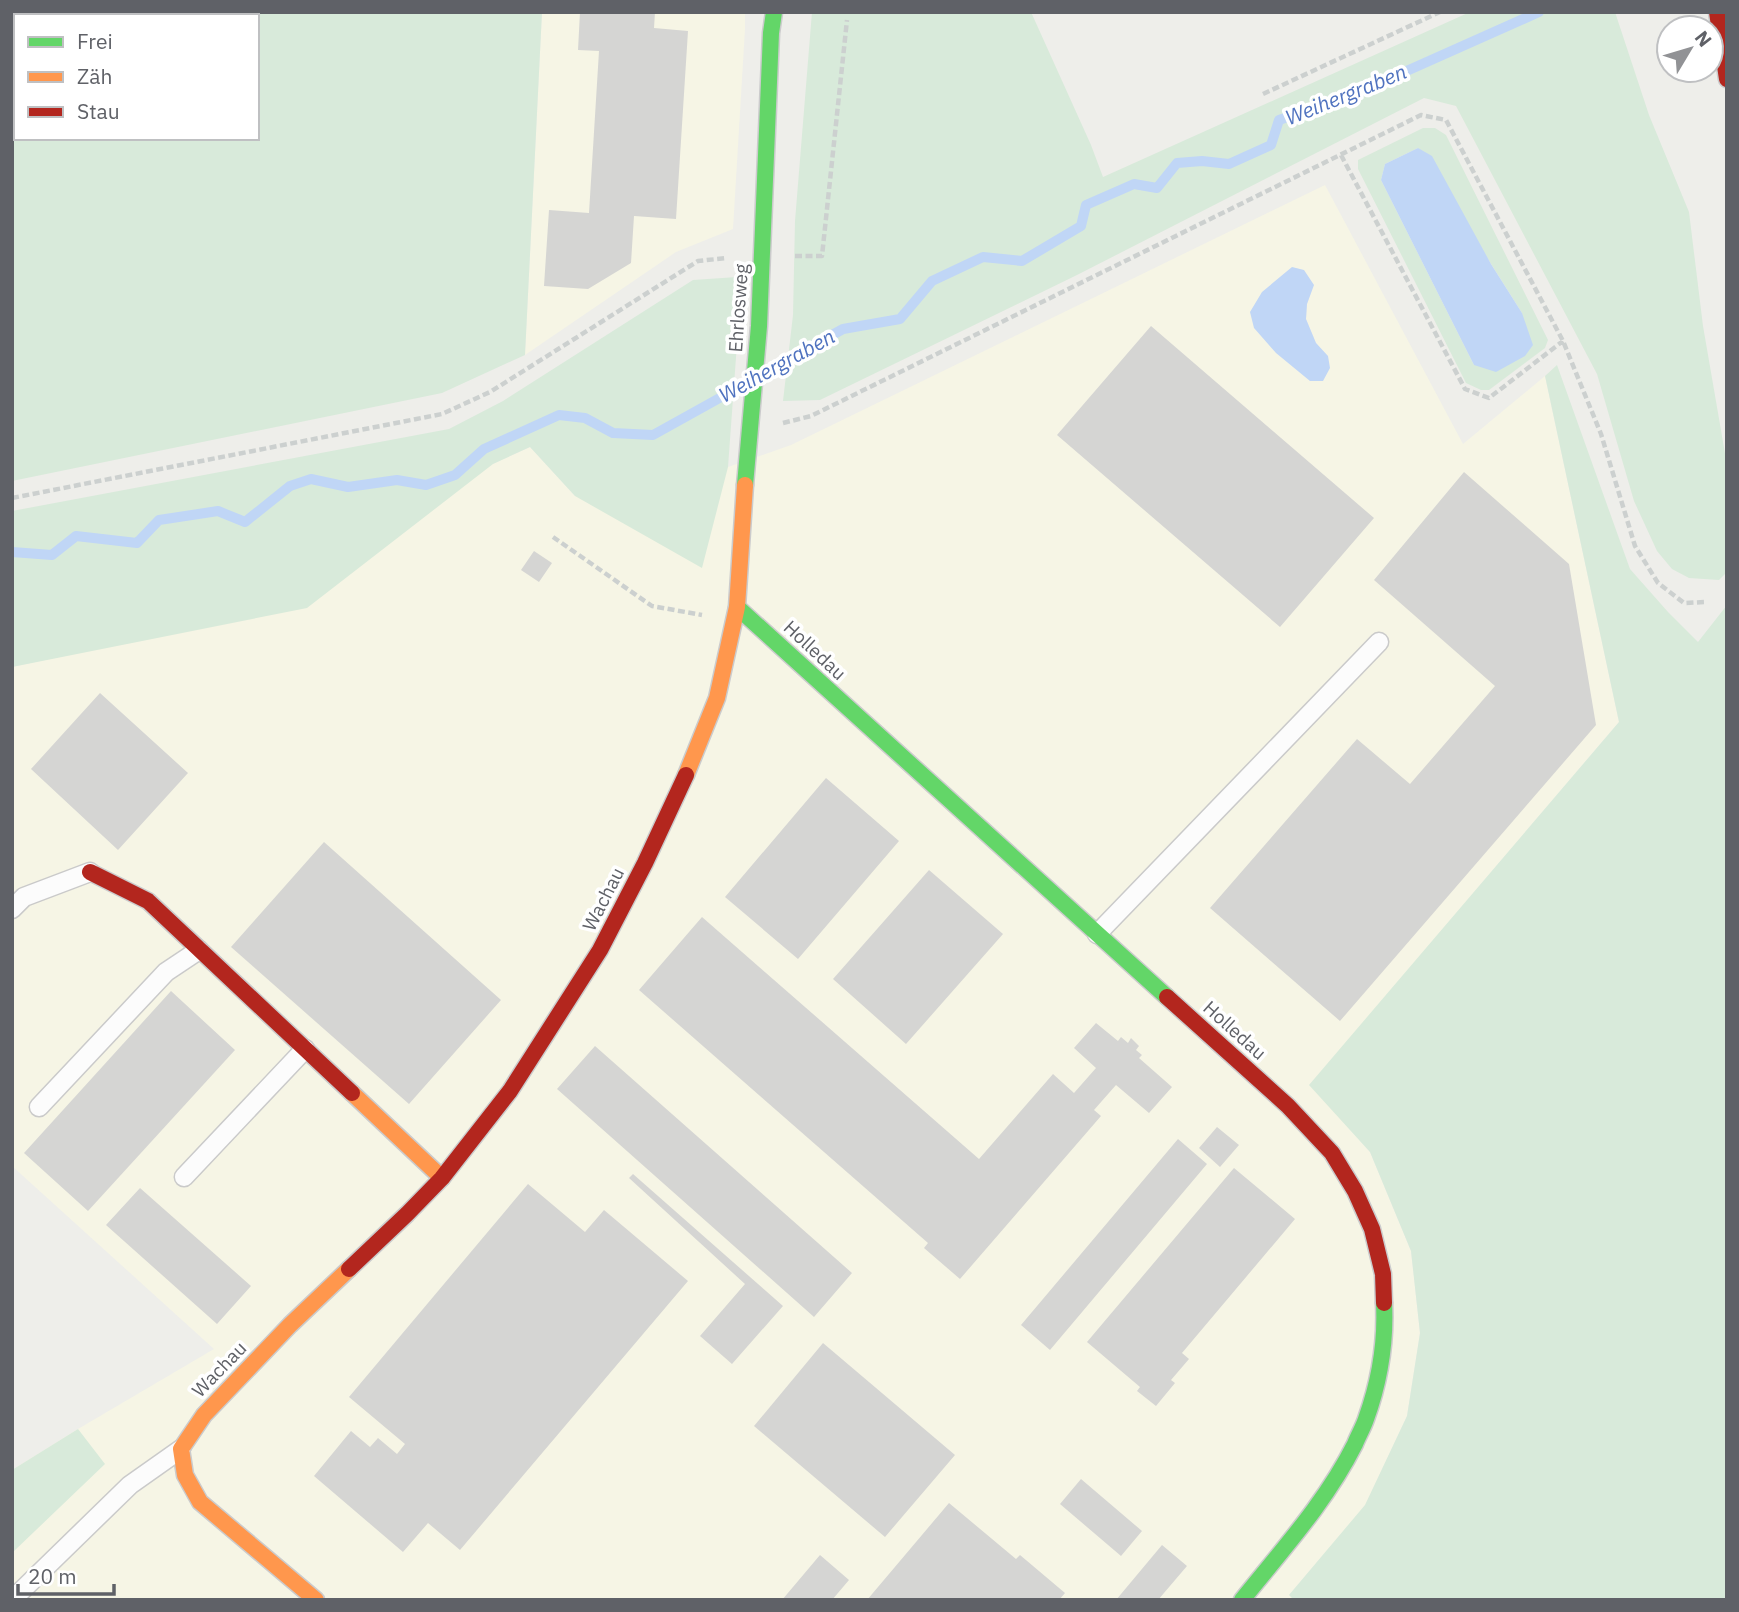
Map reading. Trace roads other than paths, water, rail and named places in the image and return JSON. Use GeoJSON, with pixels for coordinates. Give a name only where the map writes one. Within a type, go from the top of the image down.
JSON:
{"type":"FeatureCollection","features":[{"type":"Feature","properties":{"kind":"street","name":"Ehrlosweg"},"geometry":{"type":"LineString","coordinates":[[737,607],[749,429],[760,326],[774,12]]}},
{"type":"Feature","properties":{"kind":"street"},"geometry":{"type":"LineString","coordinates":[[1717,12],[1727,79]]}},
{"type":"Feature","properties":{"kind":"street","name":"Wachau"},"geometry":{"type":"LineString","coordinates":[[181,1449],[204,1415],[281,1335],[442,1178],[510,1091],[600,950],[645,863],[685,777],[717,698],[737,607]]}},
{"type":"Feature","properties":{"kind":"street","name":"Holledau"},"geometry":{"type":"LineString","coordinates":[[737,607],[1289,1105],[1332,1153],[1355,1191],[1372,1230],[1383,1274],[1385,1321],[1380,1371],[1366,1420],[1346,1460],[1318,1505],[1242,1600]]}},
{"type":"Feature","properties":{"kind":"street"},"geometry":{"type":"LineString","coordinates":[[90,872],[148,901],[442,1178]]}},
{"type":"Feature","properties":{"kind":"street"},"geometry":{"type":"LineString","coordinates":[[181,1449],[185,1475],[201,1502],[316,1600]]}},
{"type":"Feature","properties":{"kind":"lane"},"geometry":{"type":"LineString","coordinates":[[1097,934],[1379,642]]}},
{"type":"Feature","properties":{"kind":"lane"},"geometry":{"type":"LineString","coordinates":[[12,909],[24,897],[90,872]]}},
{"type":"Feature","properties":{"kind":"lane"},"geometry":{"type":"LineString","coordinates":[[39,1107],[166,972],[199,950]]}},
{"type":"Feature","properties":{"kind":"lane"},"geometry":{"type":"LineString","coordinates":[[184,1177],[306,1049]]}},
{"type":"Feature","properties":{"kind":"lane"},"geometry":{"type":"LineString","coordinates":[[12,1600],[130,1485],[181,1449]]}},
{"type":"Feature","properties":{"kind":"water"},"geometry":{"type":"Polygon","coordinates":[[[1418,148],[1432,156],[1491,264],[1522,313],[1533,345],[1525,356],[1496,372],[1474,365],[1381,180],[1385,164],[1418,148]]]}},
{"type":"Feature","properties":{"kind":"water"},"geometry":{"type":"Polygon","coordinates":[[[1292,267],[1304,270],[1314,285],[1307,304],[1306,319],[1316,343],[1328,356],[1330,368],[1323,381],[1310,381],[1276,353],[1254,328],[1250,312],[1262,292],[1292,267]]]}},
{"type":"Feature","properties":{"kind":"waterway","name":"Weihergraben"},"geometry":{"type":"LineString","coordinates":[[765,372],[843,329],[900,319],[932,281],[983,257],[1022,261],[1081,226],[1086,205],[1134,184],[1157,188],[1177,163],[1202,161],[1229,164],[1271,145],[1279,120],[1355,94],[1539,12]]}},
{"type":"Feature","properties":{"kind":"waterway","name":"Weihergraben"},"geometry":{"type":"LineString","coordinates":[[12,552],[52,555],[76,536],[137,543],[159,520],[218,511],[245,522],[290,486],[311,479],[348,487],[397,480],[426,485],[455,475],[484,449],[559,415],[585,418],[613,433],[653,435],[743,385]]}}]}
